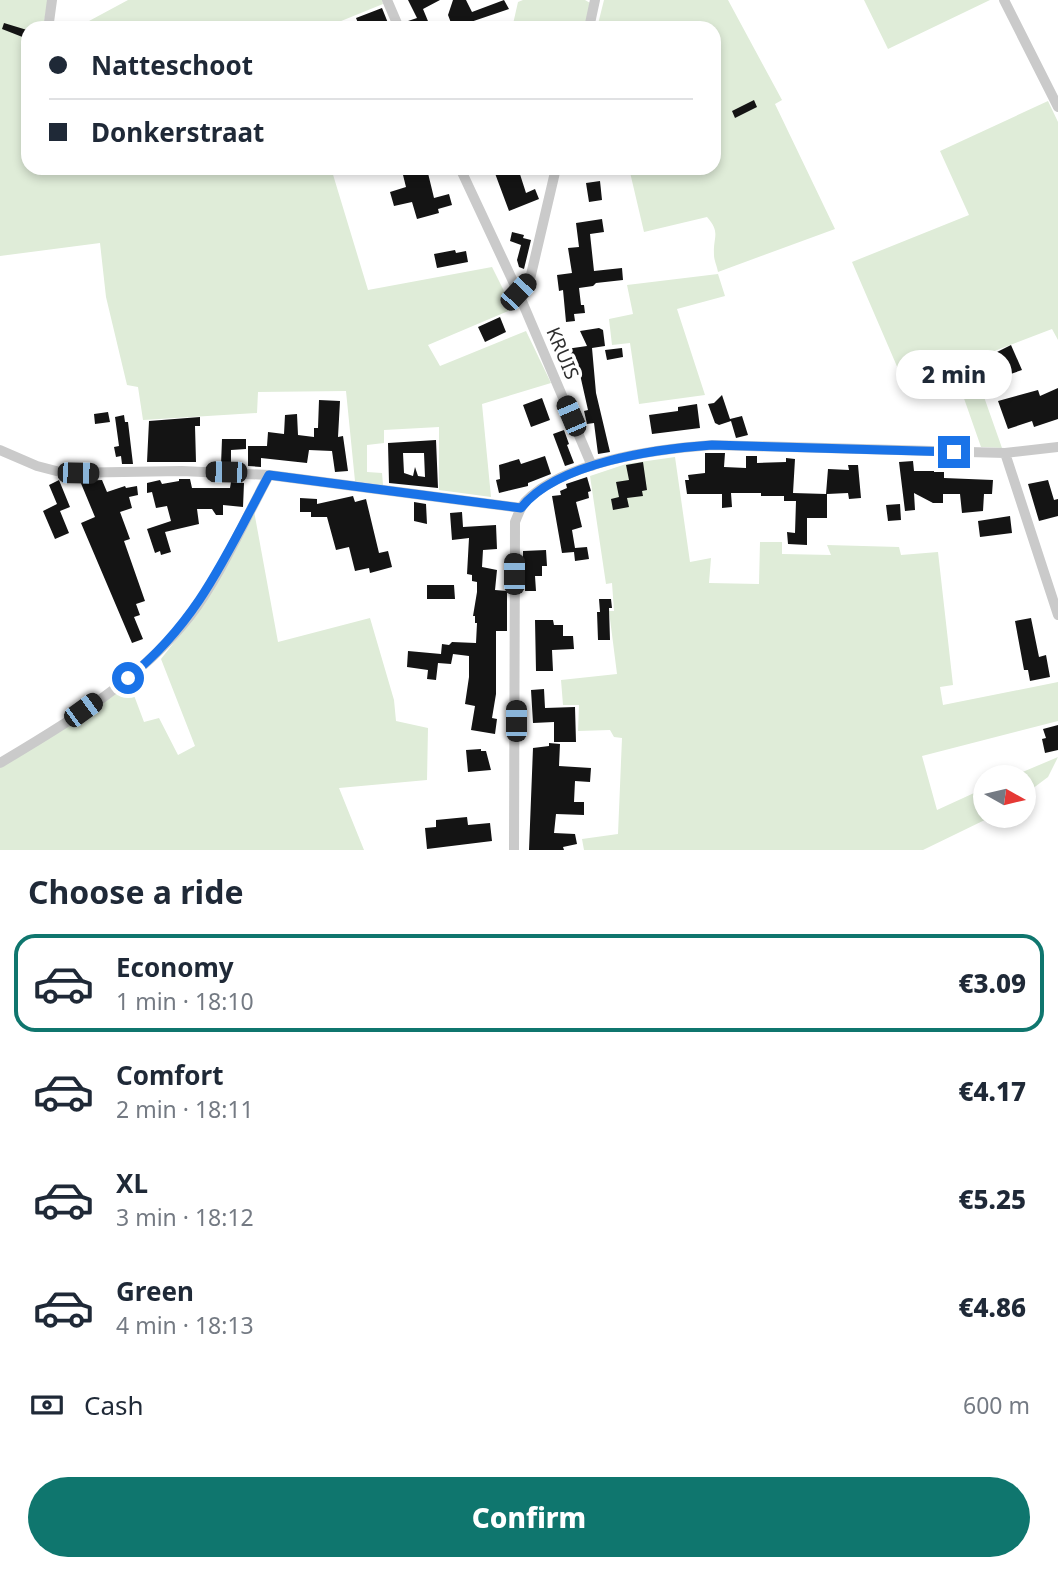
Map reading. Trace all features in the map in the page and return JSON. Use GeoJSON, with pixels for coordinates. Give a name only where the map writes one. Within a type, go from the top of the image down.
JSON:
{"type":"FeatureCollection","features":[{"type":"Feature","properties":{"kind":"street"},"geometry":{"type":"LineString","coordinates":[[49,21],[52,0]]}},
{"type":"Feature","properties":{"kind":"street"},"geometry":{"type":"LineString","coordinates":[[387,0],[396,21]]}},
{"type":"Feature","properties":{"kind":"street"},"geometry":{"type":"LineString","coordinates":[[590,21],[595,0]]}},
{"type":"Feature","properties":{"kind":"street"},"geometry":{"type":"LineString","coordinates":[[1004,0],[1058,107]]}},
{"type":"Feature","properties":{"kind":"street","name":"KRUIS"},"geometry":{"type":"LineString","coordinates":[[463,175],[518,292],[592,466]]}},
{"type":"Feature","properties":{"kind":"street"},"geometry":{"type":"LineString","coordinates":[[518,292],[530,279],[554,175]]}},
{"type":"Feature","properties":{"kind":"street"},"geometry":{"type":"LineString","coordinates":[[514,850],[515,522],[521,508],[537,492],[564,476],[629,456],[712,445],[1005,453],[1058,447]]}},
{"type":"Feature","properties":{"kind":"street"},"geometry":{"type":"LineString","coordinates":[[0,450],[37,466],[64,473],[182,471],[269,475],[521,508]]}},
{"type":"Feature","properties":{"kind":"street"},"geometry":{"type":"LineString","coordinates":[[1005,453],[1058,615]]}},
{"type":"Feature","properties":{"kind":"street"},"geometry":{"type":"LineString","coordinates":[[0,763],[61,726],[128,678],[164,647],[192,614],[212,582],[269,475]]}},
{"type":"Feature","properties":{"kind":"green space"},"geometry":{"type":"Polygon","coordinates":[[[0,0],[48,0],[44,21],[21,21],[21,175],[333,175],[368,290],[492,267],[513,309],[428,345],[440,366],[526,331],[551,383],[482,404],[491,497],[439,490],[439,427],[384,430],[384,443],[367,445],[367,472],[382,473],[383,485],[355,481],[346,391],[258,392],[257,413],[143,420],[138,387],[127,385],[106,297],[100,243],[0,256],[0,0]]]}},
{"type":"Feature","properties":{"kind":"green space"},"geometry":{"type":"Polygon","coordinates":[[[128,0],[382,0],[383,4],[341,21],[89,21],[128,0]]]}},
{"type":"Feature","properties":{"kind":"green space"},"geometry":{"type":"Polygon","coordinates":[[[585,0],[592,4],[588,21],[514,21],[518,2],[585,0]]]}},
{"type":"Feature","properties":{"kind":"green space"},"geometry":{"type":"Polygon","coordinates":[[[604,0],[728,0],[782,100],[775,104],[835,229],[718,272],[714,257],[715,231],[707,217],[644,232],[631,175],[721,175],[721,21],[599,21],[604,0]]]}},
{"type":"Feature","properties":{"kind":"green space"},"geometry":{"type":"Polygon","coordinates":[[[864,0],[990,0],[888,49],[864,0]]]}},
{"type":"Feature","properties":{"kind":"green space"},"geometry":{"type":"Polygon","coordinates":[[[1048,101],[1058,122],[1058,340],[1052,329],[971,360],[1002,448],[981,447],[953,367],[905,385],[852,262],[969,215],[940,151],[1048,101]]]}},
{"type":"Feature","properties":{"kind":"green space"},"geometry":{"type":"Polygon","coordinates":[[[718,274],[725,296],[677,309],[705,395],[639,404],[630,343],[612,345],[609,319],[633,314],[627,285],[718,274]]]}},
{"type":"Feature","properties":{"kind":"green space"},"geometry":{"type":"Polygon","coordinates":[[[675,457],[690,562],[711,558],[709,583],[759,584],[760,542],[782,542],[782,554],[831,555],[827,545],[899,547],[901,555],[938,552],[953,685],[940,687],[943,705],[1058,682],[1058,721],[922,756],[937,810],[973,794],[973,826],[923,850],[584,850],[582,839],[618,834],[622,738],[614,737],[610,730],[578,731],[579,705],[563,705],[561,680],[617,674],[609,611],[614,611],[612,583],[606,584],[590,476],[626,464],[675,457]]]}},
{"type":"Feature","properties":{"kind":"green space"},"geometry":{"type":"Polygon","coordinates":[[[254,511],[278,642],[370,618],[394,700],[396,721],[428,728],[427,780],[339,788],[364,850],[0,850],[0,768],[76,721],[129,682],[144,722],[159,718],[178,755],[195,746],[161,659],[196,614],[254,511]]]}},
{"type":"Feature","properties":{"kind":"green space"},"geometry":{"type":"Polygon","coordinates":[[[1058,757],[1048,777],[1036,786],[1036,766],[1058,757]]]}},
{"type":"Feature","properties":{"kind":"building"},"geometry":{"type":"Polygon","coordinates":[[[408,0],[440,0],[423,9],[428,21],[408,21],[417,18],[408,0]]]}},
{"type":"Feature","properties":{"kind":"building"},"geometry":{"type":"Polygon","coordinates":[[[453,0],[466,0],[472,12],[504,0],[509,9],[474,21],[450,21],[448,15],[453,0]]]}},
{"type":"Feature","properties":{"kind":"building"},"geometry":{"type":"Polygon","coordinates":[[[382,8],[387,21],[357,21],[356,18],[382,8]]]}},
{"type":"Feature","properties":{"kind":"building"},"geometry":{"type":"Polygon","coordinates":[[[4,23],[21,28],[21,36],[2,29],[4,23]]]}},
{"type":"Feature","properties":{"kind":"building"},"geometry":{"type":"Polygon","coordinates":[[[754,100],[757,107],[735,118],[732,111],[754,100]]]}},
{"type":"Feature","properties":{"kind":"building"},"geometry":{"type":"Polygon","coordinates":[[[403,175],[428,175],[434,198],[449,194],[452,205],[438,209],[439,213],[417,219],[412,202],[394,206],[390,192],[406,187],[403,175]]]}},
{"type":"Feature","properties":{"kind":"building"},"geometry":{"type":"Polygon","coordinates":[[[496,175],[520,175],[526,193],[535,189],[539,199],[509,211],[496,175]]]}},
{"type":"Feature","properties":{"kind":"building"},"geometry":{"type":"Polygon","coordinates":[[[600,181],[602,200],[589,202],[586,183],[600,181]]]}},
{"type":"Feature","properties":{"kind":"building"},"geometry":{"type":"Polygon","coordinates":[[[602,219],[604,232],[590,234],[594,271],[622,268],[623,280],[579,288],[585,313],[574,314],[575,321],[566,322],[563,290],[559,291],[557,275],[572,273],[568,248],[579,247],[576,223],[602,219]]]}},
{"type":"Feature","properties":{"kind":"building"},"geometry":{"type":"Polygon","coordinates":[[[512,232],[531,240],[524,269],[519,267],[517,260],[521,245],[510,241],[512,232]]]}},
{"type":"Feature","properties":{"kind":"building"},"geometry":{"type":"Polygon","coordinates":[[[455,250],[456,253],[466,251],[468,262],[437,268],[434,254],[455,250]]]}},
{"type":"Feature","properties":{"kind":"building"},"geometry":{"type":"Polygon","coordinates":[[[500,317],[506,332],[485,342],[478,327],[500,317]]]}},
{"type":"Feature","properties":{"kind":"building"},"geometry":{"type":"Polygon","coordinates":[[[599,328],[603,330],[605,346],[592,348],[596,393],[610,452],[598,454],[594,423],[587,424],[584,411],[588,410],[579,370],[565,374],[552,347],[563,342],[566,349],[587,346],[580,331],[599,328]]]}},
{"type":"Feature","properties":{"kind":"building"},"geometry":{"type":"Polygon","coordinates":[[[1011,345],[1022,370],[1002,377],[995,353],[1011,345]]]}},
{"type":"Feature","properties":{"kind":"building"},"geometry":{"type":"Polygon","coordinates":[[[622,348],[623,357],[607,360],[605,350],[622,348]]]}},
{"type":"Feature","properties":{"kind":"building"},"geometry":{"type":"Polygon","coordinates":[[[1058,388],[1058,419],[1034,427],[1032,421],[1008,429],[998,401],[1038,390],[1040,396],[1058,388]]]}},
{"type":"Feature","properties":{"kind":"building"},"geometry":{"type":"Polygon","coordinates":[[[722,395],[730,419],[742,416],[748,435],[736,438],[731,421],[719,425],[715,423],[708,404],[714,403],[722,395]]]}},
{"type":"Feature","properties":{"kind":"building"},"geometry":{"type":"Polygon","coordinates":[[[542,398],[550,420],[531,427],[523,405],[542,398]]]}},
{"type":"Feature","properties":{"kind":"building"},"geometry":{"type":"Polygon","coordinates":[[[319,400],[340,401],[338,437],[343,436],[348,471],[335,472],[332,451],[309,450],[307,463],[261,458],[261,467],[248,466],[248,446],[267,446],[268,432],[284,434],[285,415],[297,414],[298,435],[314,437],[314,428],[318,428],[319,400]]]}},
{"type":"Feature","properties":{"kind":"building"},"geometry":{"type":"Polygon","coordinates":[[[697,404],[700,428],[652,434],[649,415],[678,411],[678,407],[697,404]]]}},
{"type":"Feature","properties":{"kind":"building"},"geometry":{"type":"Polygon","coordinates":[[[108,412],[110,422],[95,424],[94,414],[108,412]]]}},
{"type":"Feature","properties":{"kind":"building"},"geometry":{"type":"Polygon","coordinates":[[[124,415],[125,422],[128,422],[133,464],[122,464],[121,456],[116,457],[114,447],[119,446],[115,417],[124,415]]]}},
{"type":"Feature","properties":{"kind":"building"},"geometry":{"type":"Polygon","coordinates":[[[200,417],[200,426],[195,426],[196,462],[147,462],[149,421],[200,417]]]}},
{"type":"Feature","properties":{"kind":"building"},"geometry":{"type":"Polygon","coordinates":[[[564,430],[574,463],[565,466],[553,434],[564,430]]]}},
{"type":"Feature","properties":{"kind":"building"},"geometry":{"type":"Polygon","coordinates":[[[222,439],[246,439],[246,449],[231,450],[231,465],[221,465],[222,439]]]}},
{"type":"Feature","properties":{"kind":"building"},"geometry":{"type":"Polygon","coordinates":[[[436,440],[438,488],[389,483],[388,443],[436,440]],[[403,453],[404,473],[413,476],[415,467],[418,476],[425,477],[424,453],[403,453]]]}},
{"type":"Feature","properties":{"kind":"building"},"geometry":{"type":"Polygon","coordinates":[[[705,453],[725,453],[724,467],[746,468],[746,456],[757,456],[757,463],[795,459],[793,493],[826,494],[828,469],[849,470],[848,465],[858,465],[861,498],[849,499],[848,493],[827,494],[827,518],[807,518],[807,545],[788,544],[787,532],[795,533],[796,501],[784,501],[784,496],[761,496],[761,493],[731,493],[732,507],[722,508],[722,494],[687,494],[685,480],[689,480],[688,475],[705,473],[705,453]]]}},
{"type":"Feature","properties":{"kind":"building"},"geometry":{"type":"Polygon","coordinates":[[[545,456],[551,474],[528,483],[528,486],[499,493],[496,480],[500,479],[499,465],[519,459],[521,464],[545,456]]]}},
{"type":"Feature","properties":{"kind":"building"},"geometry":{"type":"Polygon","coordinates":[[[913,461],[914,471],[944,471],[944,478],[993,480],[992,494],[984,494],[983,511],[962,513],[960,494],[943,494],[943,503],[933,503],[914,493],[915,510],[905,511],[899,462],[913,461]]]}},
{"type":"Feature","properties":{"kind":"building"},"geometry":{"type":"Polygon","coordinates":[[[643,462],[647,490],[642,491],[643,496],[627,498],[629,507],[613,510],[611,499],[619,497],[616,482],[629,480],[626,465],[643,462]]]}},
{"type":"Feature","properties":{"kind":"building"},"geometry":{"type":"Polygon","coordinates":[[[587,477],[591,491],[588,492],[589,498],[576,502],[582,527],[572,530],[575,548],[587,547],[589,559],[575,561],[574,552],[562,553],[552,496],[561,495],[560,491],[567,488],[566,484],[587,477]]]}},
{"type":"Feature","properties":{"kind":"building"},"geometry":{"type":"Polygon","coordinates":[[[190,479],[192,488],[230,488],[231,482],[244,483],[243,507],[223,505],[223,515],[216,515],[212,509],[197,509],[199,524],[165,532],[171,552],[161,555],[160,551],[155,553],[147,529],[171,521],[167,506],[156,508],[152,492],[147,493],[147,483],[160,480],[162,484],[190,479]]]}},
{"type":"Feature","properties":{"kind":"building"},"geometry":{"type":"Polygon","coordinates":[[[59,480],[70,507],[60,511],[69,533],[55,539],[43,511],[57,504],[49,485],[59,480]]]}},
{"type":"Feature","properties":{"kind":"building"},"geometry":{"type":"Polygon","coordinates":[[[102,480],[107,492],[125,486],[137,486],[138,495],[129,497],[132,508],[120,512],[130,539],[124,541],[145,601],[136,604],[140,615],[134,617],[143,639],[132,643],[81,523],[95,517],[80,481],[102,480]]]}},
{"type":"Feature","properties":{"kind":"building"},"geometry":{"type":"Polygon","coordinates":[[[1048,480],[1054,500],[1058,499],[1058,516],[1039,521],[1028,484],[1048,480]]]}},
{"type":"Feature","properties":{"kind":"building"},"geometry":{"type":"Polygon","coordinates":[[[353,496],[355,502],[366,499],[379,553],[388,551],[392,567],[370,573],[369,568],[355,571],[349,547],[336,550],[327,517],[311,517],[311,512],[300,512],[300,498],[317,499],[317,504],[353,496]]]}},
{"type":"Feature","properties":{"kind":"building"},"geometry":{"type":"Polygon","coordinates":[[[414,502],[426,504],[427,524],[414,521],[414,502]]]}},
{"type":"Feature","properties":{"kind":"building"},"geometry":{"type":"Polygon","coordinates":[[[900,504],[901,520],[888,521],[886,505],[900,504]]]}},
{"type":"Feature","properties":{"kind":"building"},"geometry":{"type":"Polygon","coordinates":[[[462,512],[463,527],[496,525],[497,549],[483,550],[482,567],[497,570],[495,590],[507,591],[507,631],[496,631],[496,694],[492,718],[497,719],[495,734],[471,730],[475,706],[465,704],[469,656],[453,654],[451,664],[438,663],[436,680],[427,679],[428,670],[407,667],[408,651],[441,654],[442,644],[476,643],[477,623],[473,616],[477,582],[472,581],[472,575],[467,574],[469,538],[452,540],[450,513],[462,512]]]}},
{"type":"Feature","properties":{"kind":"building"},"geometry":{"type":"Polygon","coordinates":[[[1010,516],[1012,533],[980,537],[978,521],[1010,516]]]}},
{"type":"Feature","properties":{"kind":"building"},"geometry":{"type":"Polygon","coordinates":[[[546,550],[547,566],[542,566],[542,576],[535,576],[536,591],[525,591],[523,551],[546,550]]]}},
{"type":"Feature","properties":{"kind":"building"},"geometry":{"type":"Polygon","coordinates":[[[427,585],[454,585],[455,599],[427,599],[427,585]]]}},
{"type":"Feature","properties":{"kind":"building"},"geometry":{"type":"Polygon","coordinates":[[[599,599],[611,599],[610,640],[598,640],[599,599]]]}},
{"type":"Feature","properties":{"kind":"building"},"geometry":{"type":"Polygon","coordinates":[[[1031,618],[1039,657],[1046,655],[1050,677],[1030,681],[1028,670],[1024,670],[1015,621],[1031,618]]]}},
{"type":"Feature","properties":{"kind":"building"},"geometry":{"type":"Polygon","coordinates":[[[535,620],[553,620],[554,625],[563,625],[563,636],[573,636],[574,649],[552,650],[553,671],[536,671],[535,620]]]}},
{"type":"Feature","properties":{"kind":"building"},"geometry":{"type":"Polygon","coordinates":[[[544,689],[545,708],[575,707],[576,742],[554,742],[554,722],[533,723],[531,690],[544,689]]]}},
{"type":"Feature","properties":{"kind":"building"},"geometry":{"type":"Polygon","coordinates":[[[1058,725],[1058,750],[1045,753],[1042,739],[1046,738],[1043,729],[1058,725]]]}},
{"type":"Feature","properties":{"kind":"building"},"geometry":{"type":"Polygon","coordinates":[[[549,743],[560,744],[559,766],[591,768],[590,782],[575,781],[574,802],[584,802],[584,815],[556,814],[554,833],[575,834],[577,844],[563,847],[564,850],[529,850],[533,748],[549,746],[549,743]]]}},
{"type":"Feature","properties":{"kind":"building"},"geometry":{"type":"Polygon","coordinates":[[[466,750],[486,751],[491,770],[468,772],[466,750]]]}},
{"type":"Feature","properties":{"kind":"building"},"geometry":{"type":"Polygon","coordinates":[[[467,817],[468,825],[490,823],[492,841],[427,849],[425,828],[436,827],[436,820],[467,817]]]}},
{"type":"Feature","properties":{"kind":"route"},"geometry":{"type":"LineString","coordinates":[[128,678],[164,647],[192,614],[269,475],[521,508],[537,492],[564,476],[629,456],[690,447],[712,445],[954,452]]}}]}
